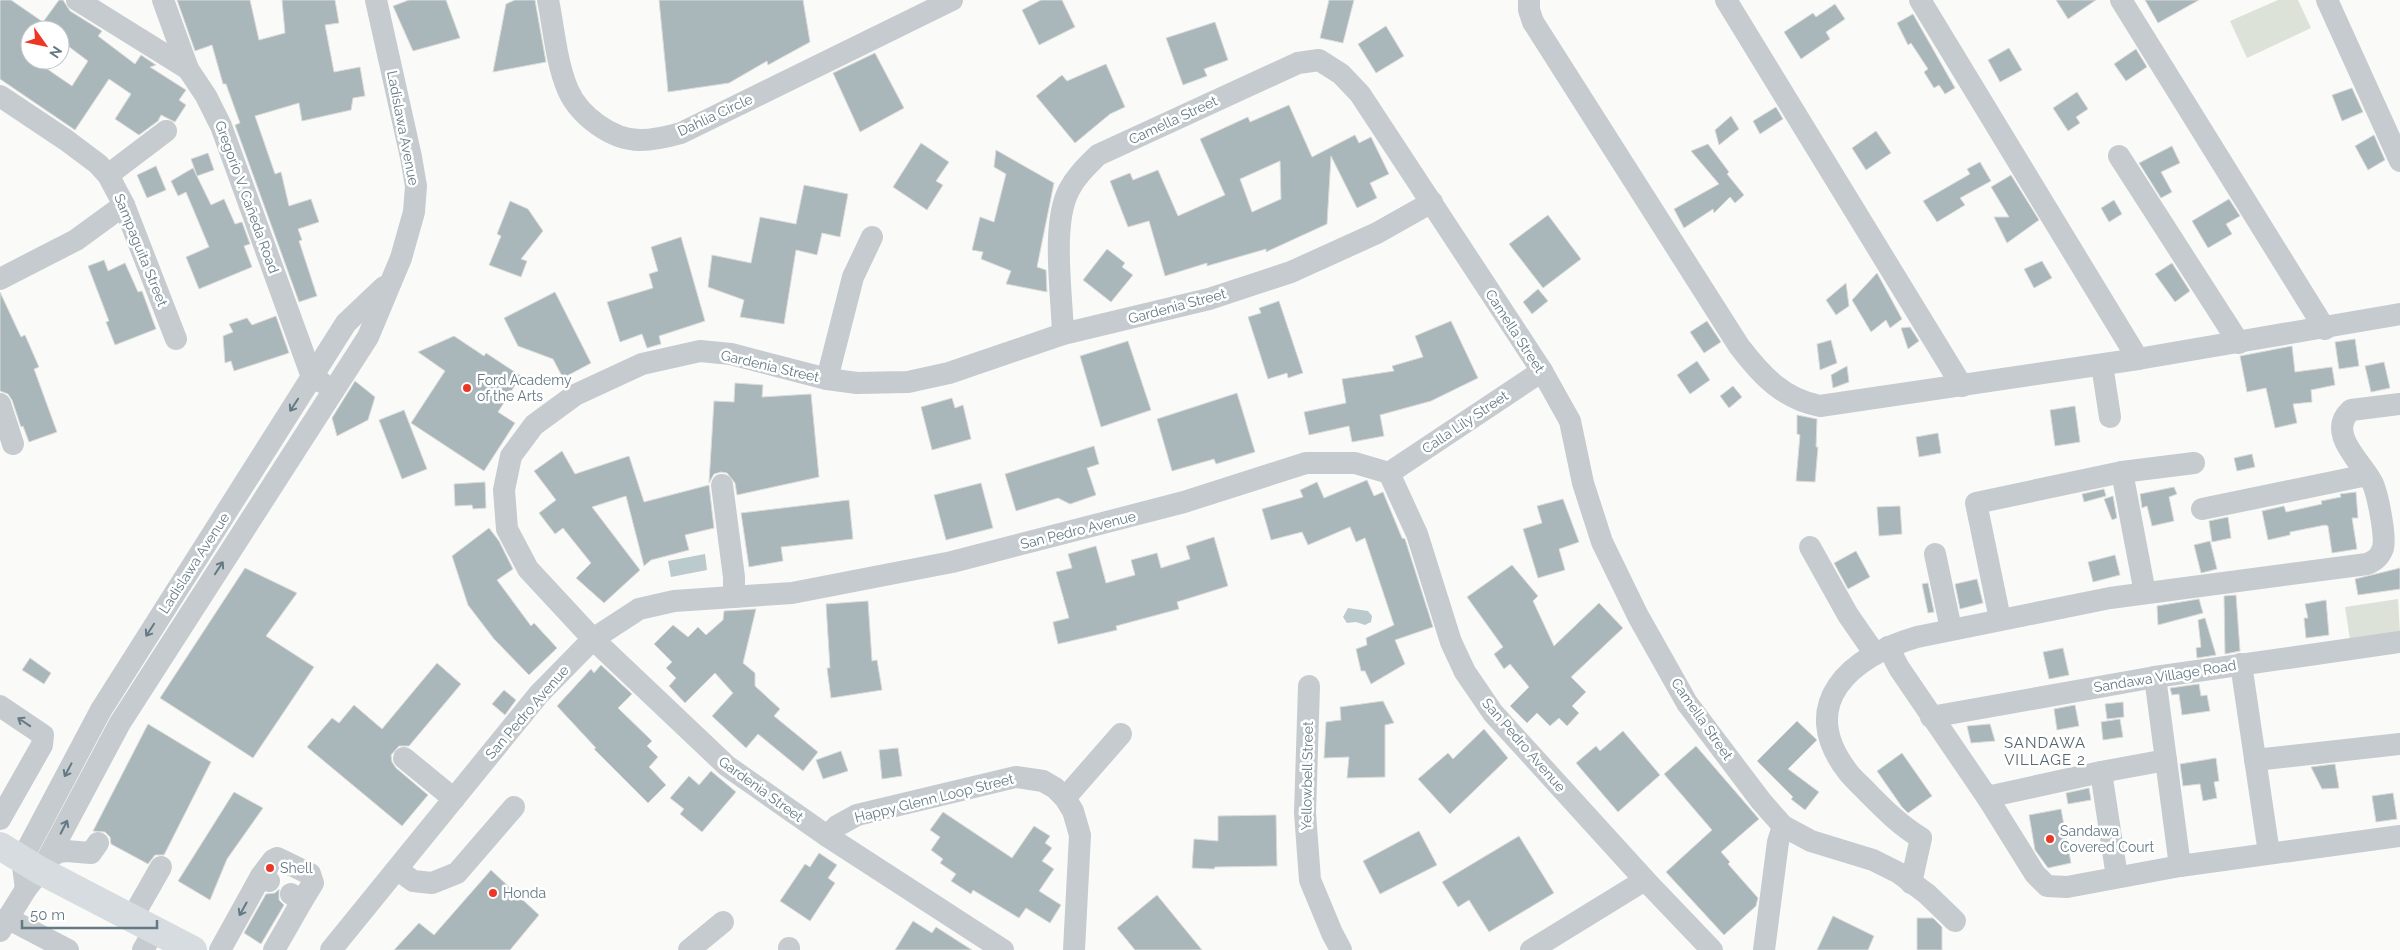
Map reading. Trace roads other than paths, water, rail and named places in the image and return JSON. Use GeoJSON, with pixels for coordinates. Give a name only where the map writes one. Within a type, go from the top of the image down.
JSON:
{"type":"FeatureCollection","features":[{"type":"Feature","properties":{"kind":"main road"},"geometry":{"type":"LineString","coordinates":[[22,866],[143,932],[193,950]]}},
{"type":"Feature","properties":{"kind":"street"},"geometry":{"type":"LineString","coordinates":[[77,0],[188,69]]}},
{"type":"Feature","properties":{"kind":"street","name":"Gregorio V. Cañeda Road"},"geometry":{"type":"LineString","coordinates":[[163,0],[188,69],[206,96],[221,126],[312,377]]}},
{"type":"Feature","properties":{"kind":"street","name":"Ladislawa Avenue"},"geometry":{"type":"LineString","coordinates":[[22,866],[102,754],[202,594],[368,337],[410,233],[416,186],[412,157],[376,0]]}},
{"type":"Feature","properties":{"kind":"street","name":"Dahlia Circle"},"geometry":{"type":"LineString","coordinates":[[548,0],[562,74],[568,92],[582,111],[596,124],[620,136],[638,140],[658,139],[681,133],[940,2]]}},
{"type":"Feature","properties":{"kind":"street"},"geometry":{"type":"LineString","coordinates":[[1529,0],[1529,10],[1539,30],[1738,346],[1772,384],[1803,403],[1820,406],[1962,386],[2325,329],[2400,314]]}},
{"type":"Feature","properties":{"kind":"street"},"geometry":{"type":"LineString","coordinates":[[1726,0],[1962,386]]}},
{"type":"Feature","properties":{"kind":"street"},"geometry":{"type":"LineString","coordinates":[[1920,0],[2138,359]]}},
{"type":"Feature","properties":{"kind":"street"},"geometry":{"type":"LineString","coordinates":[[2121,0],[2325,329]]}},
{"type":"Feature","properties":{"kind":"street"},"geometry":{"type":"LineString","coordinates":[[2327,0],[2400,161]]}},
{"type":"Feature","properties":{"kind":"street","name":"Camella Street"},"geometry":{"type":"LineString","coordinates":[[1064,334],[1059,226],[1068,191],[1081,172],[1098,155],[1298,63],[1318,60],[1341,74],[1360,94],[1432,202],[1542,371],[1570,421],[1583,483],[1602,542],[1638,616],[1687,703],[1761,801],[1783,826],[1811,841],[1874,860],[1911,883],[1955,921]]}},
{"type":"Feature","properties":{"kind":"street","name":"Sampaguita Street"},"geometry":{"type":"LineString","coordinates":[[0,96],[72,144],[98,164],[108,175],[124,205],[176,339]]}},
{"type":"Feature","properties":{"kind":"street"},"geometry":{"type":"LineString","coordinates":[[108,175],[166,131]]}},
{"type":"Feature","properties":{"kind":"street"},"geometry":{"type":"LineString","coordinates":[[2119,156],[2239,343]]}},
{"type":"Feature","properties":{"kind":"street","name":"Gardenia Street"},"geometry":{"type":"LineString","coordinates":[[1004,950],[827,836],[727,766],[593,639],[528,569],[507,529],[504,490],[511,456],[534,426],[575,395],[642,364],[700,351],[731,354],[826,379],[857,383],[908,382],[949,373],[1064,334],[1209,299],[1291,272],[1377,233],[1432,202]]}},
{"type":"Feature","properties":{"kind":"street"},"geometry":{"type":"LineString","coordinates":[[0,279],[76,240],[124,205]]}},
{"type":"Feature","properties":{"kind":"street"},"geometry":{"type":"LineString","coordinates":[[826,379],[853,277],[872,237]]}},
{"type":"Feature","properties":{"kind":"street","name":"Ladislawa Avenue"},"geometry":{"type":"LineString","coordinates":[[22,866],[101,710],[346,323],[389,283]]}},
{"type":"Feature","properties":{"kind":"street"},"geometry":{"type":"LineString","coordinates":[[2102,365],[2110,417]]}},
{"type":"Feature","properties":{"kind":"street","name":"Calla Lily Street"},"geometry":{"type":"LineString","coordinates":[[1389,473],[1542,371]]}},
{"type":"Feature","properties":{"kind":"street"},"geometry":{"type":"LineString","coordinates":[[312,377],[333,390]]}},
{"type":"Feature","properties":{"kind":"street"},"geometry":{"type":"LineString","coordinates":[[0,404],[14,444]]}},
{"type":"Feature","properties":{"kind":"street"},"geometry":{"type":"LineString","coordinates":[[1911,883],[1921,838],[1901,826],[1848,772],[1836,753],[1826,723],[1828,705],[1834,688],[1843,677],[1881,650],[1917,636],[2145,593],[2367,564],[2374,561],[2379,556],[2384,545],[2376,494],[2367,475],[2353,457],[2345,441],[2343,422],[2345,415],[2350,410],[2400,404]]}},
{"type":"Feature","properties":{"kind":"street","name":"San Pedro Avenue"},"geometry":{"type":"LineString","coordinates":[[331,950],[398,870],[539,694],[593,639],[639,609],[674,601],[792,593],[952,562],[1184,502],[1306,463],[1355,463],[1389,473],[1417,534],[1452,642],[1465,672],[1493,713],[1645,880],[1712,950]]}},
{"type":"Feature","properties":{"kind":"street"},"geometry":{"type":"LineString","coordinates":[[2000,619],[1976,503],[2122,472],[2194,463]]}},
{"type":"Feature","properties":{"kind":"street"},"geometry":{"type":"LineString","coordinates":[[2122,472],[2145,593]]}},
{"type":"Feature","properties":{"kind":"street"},"geometry":{"type":"LineString","coordinates":[[2202,509],[2367,475]]}},
{"type":"Feature","properties":{"kind":"street"},"geometry":{"type":"LineString","coordinates":[[722,485],[734,577],[734,597]]}},
{"type":"Feature","properties":{"kind":"street"},"geometry":{"type":"LineString","coordinates":[[1810,547],[1848,615],[1899,668],[1988,797],[2035,874],[2047,886],[2068,888],[2180,866],[2400,836]]}},
{"type":"Feature","properties":{"kind":"street"},"geometry":{"type":"LineString","coordinates":[[1935,554],[1951,629]]}},
{"type":"Feature","properties":{"kind":"street"},"geometry":{"type":"LineString","coordinates":[[182,582],[202,594]]}},
{"type":"Feature","properties":{"kind":"street","name":"Sandawa Village Road"},"geometry":{"type":"LineString","coordinates":[[1932,717],[2155,677],[2400,642]]}},
{"type":"Feature","properties":{"kind":"street"},"geometry":{"type":"LineString","coordinates":[[2240,664],[2269,853]]}},
{"type":"Feature","properties":{"kind":"street"},"geometry":{"type":"LineString","coordinates":[[2155,677],[2180,866]]}},
{"type":"Feature","properties":{"kind":"street","name":"Yellowbell Street"},"geometry":{"type":"LineString","coordinates":[[1309,686],[1305,813],[1310,880],[1341,950]]}},
{"type":"Feature","properties":{"kind":"street"},"geometry":{"type":"LineString","coordinates":[[0,706],[43,735],[42,745],[0,819]]}},
{"type":"Feature","properties":{"kind":"street"},"geometry":{"type":"LineString","coordinates":[[1065,798],[1120,734]]}},
{"type":"Feature","properties":{"kind":"street"},"geometry":{"type":"LineString","coordinates":[[2255,760],[2400,744]]}},
{"type":"Feature","properties":{"kind":"street"},"geometry":{"type":"LineString","coordinates":[[404,758],[454,799]]}},
{"type":"Feature","properties":{"kind":"street"},"geometry":{"type":"LineString","coordinates":[[1988,797],[2166,760]]}},
{"type":"Feature","properties":{"kind":"street"},"geometry":{"type":"LineString","coordinates":[[2101,772],[2117,877]]}},
{"type":"Feature","properties":{"kind":"street","name":"Happy Glenn Loop Street"},"geometry":{"type":"LineString","coordinates":[[827,836],[837,826],[857,815],[1016,777],[1043,781],[1065,798],[1077,822],[1081,847],[1074,950]]}},
{"type":"Feature","properties":{"kind":"street"},"geometry":{"type":"LineString","coordinates":[[398,870],[413,881],[432,883],[457,873],[514,807]]}},
{"type":"Feature","properties":{"kind":"street"},"geometry":{"type":"LineString","coordinates":[[1764,950],[1778,842],[1783,826]]}},
{"type":"Feature","properties":{"kind":"street"},"geometry":{"type":"LineString","coordinates":[[68,950],[35,942],[4,924],[22,866],[52,856],[58,852],[91,853],[98,843]]}},
{"type":"Feature","properties":{"kind":"street"},"geometry":{"type":"LineString","coordinates":[[220,950],[265,878],[273,860],[277,858],[310,874],[313,883],[296,898],[274,950]]}},
{"type":"Feature","properties":{"kind":"street"},"geometry":{"type":"LineString","coordinates":[[143,932],[161,867]]}},
{"type":"Feature","properties":{"kind":"street"},"geometry":{"type":"LineString","coordinates":[[1531,950],[1645,880]]}},
{"type":"Feature","properties":{"kind":"street"},"geometry":{"type":"LineString","coordinates":[[689,950],[723,922]]}},
{"type":"Feature","properties":{"kind":"place","name":"Ford Academy of the Arts"},"geometry":{"type":"Point","coordinates":[467,388]}},
{"type":"Feature","properties":{"kind":"place","name":"Sandawa Covered Court"},"geometry":{"type":"Point","coordinates":[2050,839]}},
{"type":"Feature","properties":{"kind":"place","name":"Shell"},"geometry":{"type":"Point","coordinates":[270,868]}},
{"type":"Feature","properties":{"kind":"place","name":"Honda"},"geometry":{"type":"Point","coordinates":[493,893]}},
{"type":"Feature","properties":{"kind":"district","name":"SANDAWA VILLAGE 2"},"geometry":{"type":"Point","coordinates":[2045,752]}}]}
